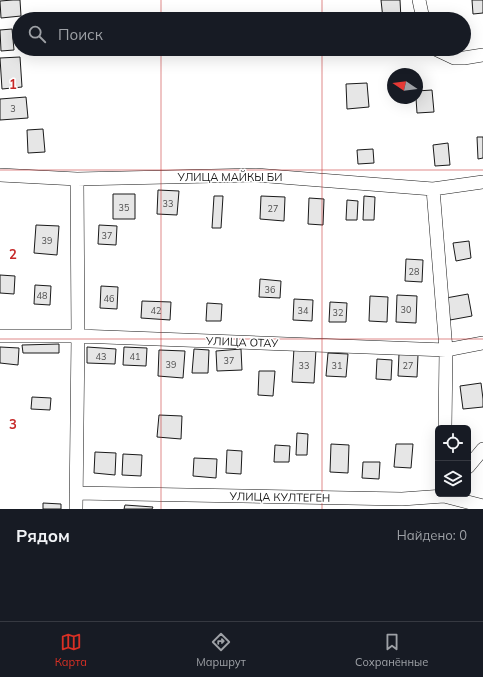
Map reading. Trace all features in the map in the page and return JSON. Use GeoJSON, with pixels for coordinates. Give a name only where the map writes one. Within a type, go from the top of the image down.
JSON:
{"type":"FeatureCollection","features":[{"type":"Feature","properties":{"kind":"street"},"geometry":{"type":"LineString","coordinates":[[419,0],[422,12]]}},
{"type":"Feature","properties":{"kind":"street"},"geometry":{"type":"LineString","coordinates":[[450,56],[454,58],[464,58],[483,55]]}},
{"type":"Feature","properties":{"kind":"street","name":"УЛИЦА МАЙКЫ БИ"},"geometry":{"type":"LineString","coordinates":[[0,175],[77,179],[256,175],[433,189],[464,186],[483,182]]}},
{"type":"Feature","properties":{"kind":"street"},"geometry":{"type":"LineString","coordinates":[[76,509],[78,336],[77,179]]}},
{"type":"Feature","properties":{"kind":"street"},"geometry":{"type":"LineString","coordinates":[[433,189],[446,350],[445,425]]}},
{"type":"Feature","properties":{"kind":"street","name":"УЛИЦА ОТАУ"},"geometry":{"type":"LineString","coordinates":[[0,336],[78,336],[446,350],[483,343]]}},
{"type":"Feature","properties":{"kind":"street"},"geometry":{"type":"LineString","coordinates":[[471,463],[483,449]]}},
{"type":"Feature","properties":{"kind":"street","name":"УЛИЦА КУЛТЕГЕН"},"geometry":{"type":"LineString","coordinates":[[76,493],[398,504],[435,497]]}},
{"type":"Feature","properties":{"kind":"street","name":"УЛИЦА КУЛТЕГЕН"},"geometry":{"type":"LineString","coordinates":[[452,497],[483,506]]}},
{"type":"Feature","properties":{"kind":"building"},"geometry":{"type":"Polygon","coordinates":[[[20,0],[21,12],[12,12],[12,17],[1,18],[0,1],[20,0]]]}},
{"type":"Feature","properties":{"kind":"building"},"geometry":{"type":"Polygon","coordinates":[[[381,0],[400,0],[401,12],[382,12],[381,0]]]}},
{"type":"Feature","properties":{"kind":"building"},"geometry":{"type":"Polygon","coordinates":[[[472,0],[483,0],[483,13],[473,14],[472,0]]]}},
{"type":"Feature","properties":{"kind":"building"},"geometry":{"type":"Polygon","coordinates":[[[12,29],[12,50],[1,51],[0,30],[12,29]]]}},
{"type":"Feature","properties":{"kind":"building"},"geometry":{"type":"Polygon","coordinates":[[[20,57],[22,87],[2,89],[0,58],[20,57]]]}},
{"type":"Feature","properties":{"kind":"building"},"geometry":{"type":"Polygon","coordinates":[[[367,83],[369,107],[347,109],[346,84],[367,83]]]}},
{"type":"Feature","properties":{"kind":"building"},"geometry":{"type":"Polygon","coordinates":[[[432,90],[434,112],[417,113],[416,104],[423,104],[423,91],[432,90]]]}},
{"type":"Feature","properties":{"kind":"building"},"geometry":{"type":"Polygon","coordinates":[[[26,97],[28,118],[0,120],[0,99],[26,97]]]}},
{"type":"Feature","properties":{"kind":"building"},"geometry":{"type":"Polygon","coordinates":[[[43,129],[45,152],[28,153],[27,130],[43,129]]]}},
{"type":"Feature","properties":{"kind":"building"},"geometry":{"type":"Polygon","coordinates":[[[477,137],[483,137],[483,158],[478,159],[477,137]]]}},
{"type":"Feature","properties":{"kind":"building"},"geometry":{"type":"Polygon","coordinates":[[[448,143],[450,165],[435,166],[433,145],[448,143]]]}},
{"type":"Feature","properties":{"kind":"building"},"geometry":{"type":"Polygon","coordinates":[[[373,149],[374,163],[358,164],[357,150],[373,149]]]}},
{"type":"Feature","properties":{"kind":"building"},"geometry":{"type":"Polygon","coordinates":[[[158,190],[179,191],[177,215],[157,214],[158,190]]]}},
{"type":"Feature","properties":{"kind":"building"},"geometry":{"type":"Polygon","coordinates":[[[113,194],[135,194],[135,219],[113,219],[113,194]]]}},
{"type":"Feature","properties":{"kind":"building"},"geometry":{"type":"Polygon","coordinates":[[[214,196],[223,196],[221,228],[212,228],[214,196]]]}},
{"type":"Feature","properties":{"kind":"building"},"geometry":{"type":"Polygon","coordinates":[[[261,196],[285,197],[284,221],[260,219],[261,196]]]}},
{"type":"Feature","properties":{"kind":"building"},"geometry":{"type":"Polygon","coordinates":[[[364,196],[375,197],[374,220],[363,220],[364,196]]]}},
{"type":"Feature","properties":{"kind":"building"},"geometry":{"type":"Polygon","coordinates":[[[309,198],[324,199],[323,225],[308,224],[309,198]]]}},
{"type":"Feature","properties":{"kind":"building"},"geometry":{"type":"Polygon","coordinates":[[[347,200],[358,201],[357,220],[346,220],[347,200]]]}},
{"type":"Feature","properties":{"kind":"building"},"geometry":{"type":"Polygon","coordinates":[[[36,225],[59,226],[57,255],[34,253],[36,225]]]}},
{"type":"Feature","properties":{"kind":"building"},"geometry":{"type":"Polygon","coordinates":[[[99,225],[117,226],[116,245],[98,244],[99,225]]]}},
{"type":"Feature","properties":{"kind":"building"},"geometry":{"type":"Polygon","coordinates":[[[469,241],[471,258],[456,261],[453,243],[469,241]]]}},
{"type":"Feature","properties":{"kind":"building"},"geometry":{"type":"Polygon","coordinates":[[[406,259],[423,260],[422,282],[405,281],[406,259]]]}},
{"type":"Feature","properties":{"kind":"building"},"geometry":{"type":"Polygon","coordinates":[[[0,275],[15,276],[14,294],[0,293],[0,275]]]}},
{"type":"Feature","properties":{"kind":"building"},"geometry":{"type":"Polygon","coordinates":[[[260,279],[281,281],[280,298],[259,297],[260,279]]]}},
{"type":"Feature","properties":{"kind":"building"},"geometry":{"type":"Polygon","coordinates":[[[35,285],[51,286],[50,305],[34,304],[35,285]]]}},
{"type":"Feature","properties":{"kind":"building"},"geometry":{"type":"Polygon","coordinates":[[[101,286],[118,287],[117,309],[100,308],[101,286]]]}},
{"type":"Feature","properties":{"kind":"building"},"geometry":{"type":"Polygon","coordinates":[[[468,294],[472,316],[450,320],[446,298],[468,294]]]}},
{"type":"Feature","properties":{"kind":"building"},"geometry":{"type":"Polygon","coordinates":[[[397,295],[417,296],[416,323],[396,322],[397,295]]]}},
{"type":"Feature","properties":{"kind":"building"},"geometry":{"type":"Polygon","coordinates":[[[370,296],[388,297],[387,322],[369,321],[370,296]]]}},
{"type":"Feature","properties":{"kind":"building"},"geometry":{"type":"Polygon","coordinates":[[[294,299],[313,300],[312,321],[293,320],[294,299]]]}},
{"type":"Feature","properties":{"kind":"building"},"geometry":{"type":"Polygon","coordinates":[[[142,301],[171,302],[170,320],[141,318],[142,301]]]}},
{"type":"Feature","properties":{"kind":"building"},"geometry":{"type":"Polygon","coordinates":[[[330,302],[347,303],[346,322],[329,322],[330,302]]]}},
{"type":"Feature","properties":{"kind":"building"},"geometry":{"type":"Polygon","coordinates":[[[207,303],[222,304],[221,321],[206,321],[207,303]]]}},
{"type":"Feature","properties":{"kind":"building"},"geometry":{"type":"Polygon","coordinates":[[[59,344],[59,353],[23,353],[22,345],[59,344]]]}},
{"type":"Feature","properties":{"kind":"building"},"geometry":{"type":"Polygon","coordinates":[[[0,347],[19,348],[18,365],[0,363],[0,347]]]}},
{"type":"Feature","properties":{"kind":"building"},"geometry":{"type":"Polygon","coordinates":[[[87,347],[116,349],[115,364],[87,363],[87,347]]]}},
{"type":"Feature","properties":{"kind":"building"},"geometry":{"type":"Polygon","coordinates":[[[124,347],[147,348],[146,366],[123,365],[124,347]]]}},
{"type":"Feature","properties":{"kind":"building"},"geometry":{"type":"Polygon","coordinates":[[[294,348],[316,349],[314,383],[292,382],[294,348]]]}},
{"type":"Feature","properties":{"kind":"building"},"geometry":{"type":"Polygon","coordinates":[[[194,349],[209,350],[208,373],[192,373],[194,349]]]}},
{"type":"Feature","properties":{"kind":"building"},"geometry":{"type":"Polygon","coordinates":[[[241,349],[242,370],[217,371],[216,351],[241,349]]]}},
{"type":"Feature","properties":{"kind":"building"},"geometry":{"type":"Polygon","coordinates":[[[159,350],[185,351],[183,378],[158,376],[159,350]]]}},
{"type":"Feature","properties":{"kind":"building"},"geometry":{"type":"Polygon","coordinates":[[[328,353],[348,354],[346,377],[326,376],[328,353]]]}},
{"type":"Feature","properties":{"kind":"building"},"geometry":{"type":"Polygon","coordinates":[[[399,354],[418,355],[417,377],[398,376],[399,354]]]}},
{"type":"Feature","properties":{"kind":"building"},"geometry":{"type":"Polygon","coordinates":[[[377,359],[392,360],[391,380],[376,379],[377,359]]]}},
{"type":"Feature","properties":{"kind":"building"},"geometry":{"type":"Polygon","coordinates":[[[259,371],[275,371],[273,396],[258,395],[259,371]]]}},
{"type":"Feature","properties":{"kind":"building"},"geometry":{"type":"Polygon","coordinates":[[[481,383],[483,407],[463,409],[460,386],[481,383]]]}},
{"type":"Feature","properties":{"kind":"building"},"geometry":{"type":"Polygon","coordinates":[[[32,397],[51,398],[50,410],[31,409],[32,397]]]}},
{"type":"Feature","properties":{"kind":"building"},"geometry":{"type":"Polygon","coordinates":[[[159,415],[182,416],[181,439],[157,437],[159,415]]]}},
{"type":"Feature","properties":{"kind":"building"},"geometry":{"type":"Polygon","coordinates":[[[297,433],[308,434],[307,455],[296,455],[297,433]]]}},
{"type":"Feature","properties":{"kind":"building"},"geometry":{"type":"Polygon","coordinates":[[[331,444],[349,445],[348,473],[330,472],[331,444]]]}},
{"type":"Feature","properties":{"kind":"building"},"geometry":{"type":"Polygon","coordinates":[[[396,444],[413,444],[411,468],[394,467],[396,444]]]}},
{"type":"Feature","properties":{"kind":"building"},"geometry":{"type":"Polygon","coordinates":[[[275,445],[290,446],[289,462],[274,462],[275,445]]]}},
{"type":"Feature","properties":{"kind":"building"},"geometry":{"type":"Polygon","coordinates":[[[227,450],[242,451],[241,474],[226,473],[227,450]]]}},
{"type":"Feature","properties":{"kind":"building"},"geometry":{"type":"Polygon","coordinates":[[[95,452],[116,453],[115,475],[94,473],[95,452]]]}},
{"type":"Feature","properties":{"kind":"building"},"geometry":{"type":"Polygon","coordinates":[[[123,454],[142,455],[141,476],[122,475],[123,454]]]}},
{"type":"Feature","properties":{"kind":"building"},"geometry":{"type":"Polygon","coordinates":[[[194,458],[217,459],[216,478],[193,476],[194,458]]]}},
{"type":"Feature","properties":{"kind":"building"},"geometry":{"type":"Polygon","coordinates":[[[363,462],[380,462],[379,479],[362,478],[363,462]]]}},
{"type":"Feature","properties":{"kind":"building"},"geometry":{"type":"Polygon","coordinates":[[[43,503],[61,504],[61,509],[43,509],[43,503]]]}},
{"type":"Feature","properties":{"kind":"building"},"geometry":{"type":"Polygon","coordinates":[[[125,505],[153,507],[152,509],[124,509],[125,505]]]}}]}
